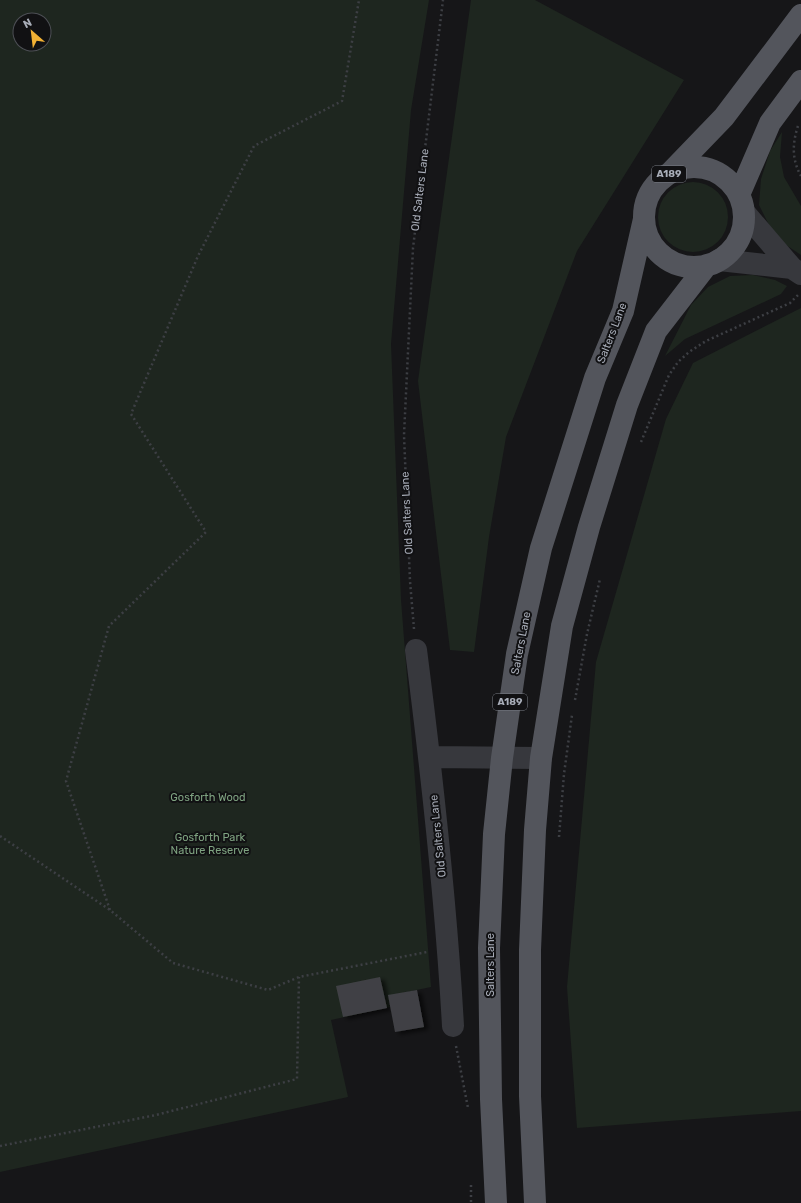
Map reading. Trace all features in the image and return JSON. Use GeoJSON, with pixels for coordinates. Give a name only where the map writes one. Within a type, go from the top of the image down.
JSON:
{"type":"FeatureCollection","features":[{"type":"Feature","properties":{"kind":"main road","name":"A189"},"geometry":{"type":"LineString","coordinates":[[713,263],[681,266],[667,259],[655,249],[647,236],[644,219],[645,204],[654,186],[671,172],[724,117],[801,14]]}},
{"type":"Feature","properties":{"kind":"main road"},"geometry":{"type":"LineString","coordinates":[[535,1203],[530,1096],[530,950],[535,830],[541,758],[562,626],[589,527],[627,405],[656,331],[713,263],[733,249],[744,226],[742,204],[770,123],[801,81]]}},
{"type":"Feature","properties":{"kind":"main road","name":"A189"},"geometry":{"type":"LineString","coordinates":[[671,172],[685,167],[707,168],[727,179],[742,204]]}},
{"type":"Feature","properties":{"kind":"main road","name":"Salters Lane"},"geometry":{"type":"LineString","coordinates":[[496,1203],[491,1099],[489,948],[494,834],[502,758],[517,654],[541,548],[594,378],[623,311],[644,219]]}},
{"type":"Feature","properties":{"kind":"street"},"geometry":{"type":"LineString","coordinates":[[742,204],[797,279]]}},
{"type":"Feature","properties":{"kind":"street"},"geometry":{"type":"LineString","coordinates":[[713,263],[797,279]]}},
{"type":"Feature","properties":{"kind":"street","name":"Old Salters Lane"},"geometry":{"type":"LineString","coordinates":[[416,650],[430,758],[449,948],[453,1026]]}},
{"type":"Feature","properties":{"kind":"street"},"geometry":{"type":"LineString","coordinates":[[430,758],[541,758]]}},
{"type":"Feature","properties":{"kind":"path"},"geometry":{"type":"LineString","coordinates":[[110,910],[66,781],[109,626],[206,532],[131,414],[198,256],[254,146],[342,101],[359,0]]}},
{"type":"Feature","properties":{"kind":"path","name":"Old Salters Lane"},"geometry":{"type":"LineString","coordinates":[[416,650],[410,581],[404,435],[413,248],[442,0]]}},
{"type":"Feature","properties":{"kind":"path"},"geometry":{"type":"LineString","coordinates":[[798,123],[793,151],[794,160],[801,176]]}},
{"type":"Feature","properties":{"kind":"path"},"geometry":{"type":"LineString","coordinates":[[640,444],[669,375],[678,362],[706,340],[790,303],[797,279]]}},
{"type":"Feature","properties":{"kind":"path"},"geometry":{"type":"LineString","coordinates":[[574,707],[587,634],[601,575]]}},
{"type":"Feature","properties":{"kind":"path"},"geometry":{"type":"LineString","coordinates":[[559,843],[564,774],[572,715]]}},
{"type":"Feature","properties":{"kind":"path"},"geometry":{"type":"LineString","coordinates":[[0,836],[110,910],[173,962],[268,990],[299,977],[449,948]]}},
{"type":"Feature","properties":{"kind":"path"},"geometry":{"type":"LineString","coordinates":[[0,1146],[156,1115],[297,1079],[299,977]]}},
{"type":"Feature","properties":{"kind":"path"},"geometry":{"type":"LineString","coordinates":[[453,1026],[457,1058],[468,1110]]}},
{"type":"Feature","properties":{"kind":"path"},"geometry":{"type":"LineString","coordinates":[[471,1181],[471,1203]]}},
{"type":"Feature","properties":{"kind":"green space","name":"Gosforth Park Nature Reserve"},"geometry":{"type":"Polygon","coordinates":[[[0,0],[429,0],[411,110],[391,344],[401,600],[431,987],[388,996],[390,1007],[331,1020],[348,1097],[0,1172],[0,0]]]}},
{"type":"Feature","properties":{"kind":"green space"},"geometry":{"type":"Polygon","coordinates":[[[471,0],[535,0],[684,80],[577,251],[506,437],[489,537],[474,652],[450,650],[418,381],[471,0]]]}},
{"type":"Feature","properties":{"kind":"green space"},"geometry":{"type":"Polygon","coordinates":[[[782,132],[780,157],[784,177],[801,206],[801,255],[786,245],[770,227],[759,205],[761,179],[770,151],[782,132]]]}},
{"type":"Feature","properties":{"kind":"green space"},"geometry":{"type":"Polygon","coordinates":[[[686,182],[700,182],[713,188],[722,197],[726,203],[728,217],[726,231],[718,242],[707,250],[700,252],[686,252],[679,250],[668,242],[660,231],[658,224],[658,210],[660,203],[668,192],[679,184],[686,182]]]}},
{"type":"Feature","properties":{"kind":"green space"},"geometry":{"type":"Polygon","coordinates":[[[753,275],[775,280],[787,286],[781,294],[685,339],[665,356],[691,305],[708,287],[730,276],[753,275]]]}},
{"type":"Feature","properties":{"kind":"green space"},"geometry":{"type":"Polygon","coordinates":[[[801,308],[801,1111],[577,1128],[567,987],[596,662],[666,419],[693,363],[801,308]]]}},
{"type":"Feature","properties":{"kind":"building"},"geometry":{"type":"Polygon","coordinates":[[[380,977],[387,1008],[343,1017],[336,986],[380,977]]]}},
{"type":"Feature","properties":{"kind":"building"},"geometry":{"type":"Polygon","coordinates":[[[417,990],[424,1027],[395,1032],[388,995],[417,990]]]}},
{"type":"Feature","properties":{"kind":"park label","name":"Gosforth Wood"},"geometry":{"type":"Point","coordinates":[208,797]}}]}
